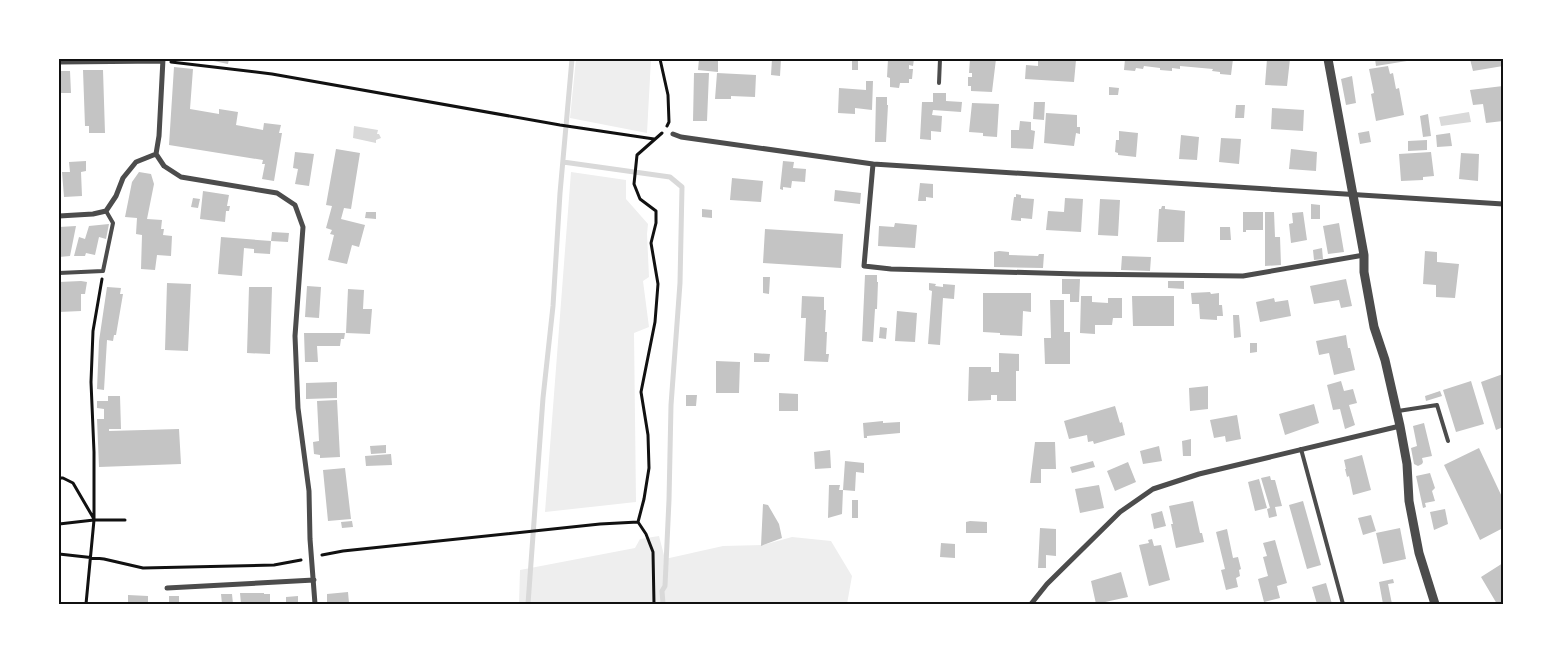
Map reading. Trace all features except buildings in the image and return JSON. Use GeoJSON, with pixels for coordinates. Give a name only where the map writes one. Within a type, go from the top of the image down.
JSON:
{"type":"FeatureCollection","features":[{"type":"Feature","properties":{"kind":"street"},"geometry":{"type":"LineString","coordinates":[[1328,59],[1354,195],[1364,255],[1364,272],[1374,327],[1385,360],[1407,464],[1409,501],[1418,553],[1435,604]]}},
{"type":"Feature","properties":{"kind":"street"},"geometry":{"type":"LineString","coordinates":[[59,62],[163,60],[159,136],[156,154],[164,166],[181,177],[277,193],[295,204],[303,227],[295,336],[298,408],[310,491],[310,539],[316,604]]}},
{"type":"Feature","properties":{"kind":"street"},"geometry":{"type":"LineString","coordinates":[[673,134],[681,137],[873,164],[1503,204]]}},
{"type":"Feature","properties":{"kind":"street"},"geometry":{"type":"LineString","coordinates":[[59,216],[106,212],[116,196],[123,178],[136,162],[156,154]]}},
{"type":"Feature","properties":{"kind":"street"},"geometry":{"type":"LineString","coordinates":[[873,164],[864,266],[891,269],[1078,274],[1243,276],[1364,255]]}},
{"type":"Feature","properties":{"kind":"street"},"geometry":{"type":"LineString","coordinates":[[1031,604],[1047,584],[1120,512],[1153,489],[1199,474],[1301,448],[1400,426]]}},
{"type":"Feature","properties":{"kind":"street"},"geometry":{"type":"LineString","coordinates":[[168,588],[314,580]]}},
{"type":"Feature","properties":{"kind":"lane"},"geometry":{"type":"LineString","coordinates":[[939,83],[940,59]]}},
{"type":"Feature","properties":{"kind":"lane"},"geometry":{"type":"LineString","coordinates":[[59,273],[103,272],[113,223],[106,212]]}},
{"type":"Feature","properties":{"kind":"lane"},"geometry":{"type":"LineString","coordinates":[[1396,411],[1437,405],[1448,441]]}},
{"type":"Feature","properties":{"kind":"lane"},"geometry":{"type":"LineString","coordinates":[[1301,448],[1343,604]]}},
{"type":"Feature","properties":{"kind":"path"},"geometry":{"type":"LineString","coordinates":[[654,604],[653,552],[646,534],[638,522],[649,468],[646,420],[641,392],[656,322],[658,284],[651,243],[656,223],[656,211],[640,198],[634,184],[637,155],[663,132],[669,122],[668,95],[660,59]]}},
{"type":"Feature","properties":{"kind":"path"},"geometry":{"type":"LineString","coordinates":[[163,60],[272,74],[560,125],[654,139]]}},
{"type":"Feature","properties":{"kind":"path"},"geometry":{"type":"LineString","coordinates":[[86,604],[94,520],[92,356],[95,312],[103,272]]}},
{"type":"Feature","properties":{"kind":"path"},"geometry":{"type":"LineString","coordinates":[[59,478],[74,484],[94,520]]}},
{"type":"Feature","properties":{"kind":"path"},"geometry":{"type":"LineString","coordinates":[[59,524],[94,520],[125,520]]}},
{"type":"Feature","properties":{"kind":"path"},"geometry":{"type":"LineString","coordinates":[[59,554],[91,557],[143,568],[274,565],[343,551],[600,524],[638,522]]}},
{"type":"Feature","properties":{"kind":"shaded area"},"geometry":{"type":"Polygon","coordinates":[[[576,59],[651,59],[647,133],[570,118],[576,59]]]}},
{"type":"Feature","properties":{"kind":"shaded area"},"geometry":{"type":"Polygon","coordinates":[[[1469,112],[1471,122],[1441,126],[1439,117],[1469,112]]]}},
{"type":"Feature","properties":{"kind":"shaded area"},"geometry":{"type":"Polygon","coordinates":[[[354,126],[378,130],[377,134],[381,138],[376,140],[376,143],[353,138],[354,126]]]}},
{"type":"Feature","properties":{"kind":"shaded area"},"geometry":{"type":"Polygon","coordinates":[[[571,172],[626,180],[626,199],[648,224],[649,277],[643,281],[649,327],[634,333],[636,502],[545,512],[571,172]]]}},
{"type":"Feature","properties":{"kind":"shaded area"},"geometry":{"type":"Polygon","coordinates":[[[659,536],[665,559],[723,546],[763,545],[792,537],[831,541],[852,576],[847,604],[519,604],[520,570],[635,548],[640,539],[659,536]]]}},
{"type":"Feature","properties":{"kind":"waterway"},"geometry":{"type":"LineString","coordinates":[[528,604],[543,398],[553,306],[560,193],[572,59]]}},
{"type":"Feature","properties":{"kind":"waterway"},"geometry":{"type":"LineString","coordinates":[[563,162],[670,177],[682,187],[680,283],[671,405],[669,500],[665,586],[662,591],[663,604]]}}]}
